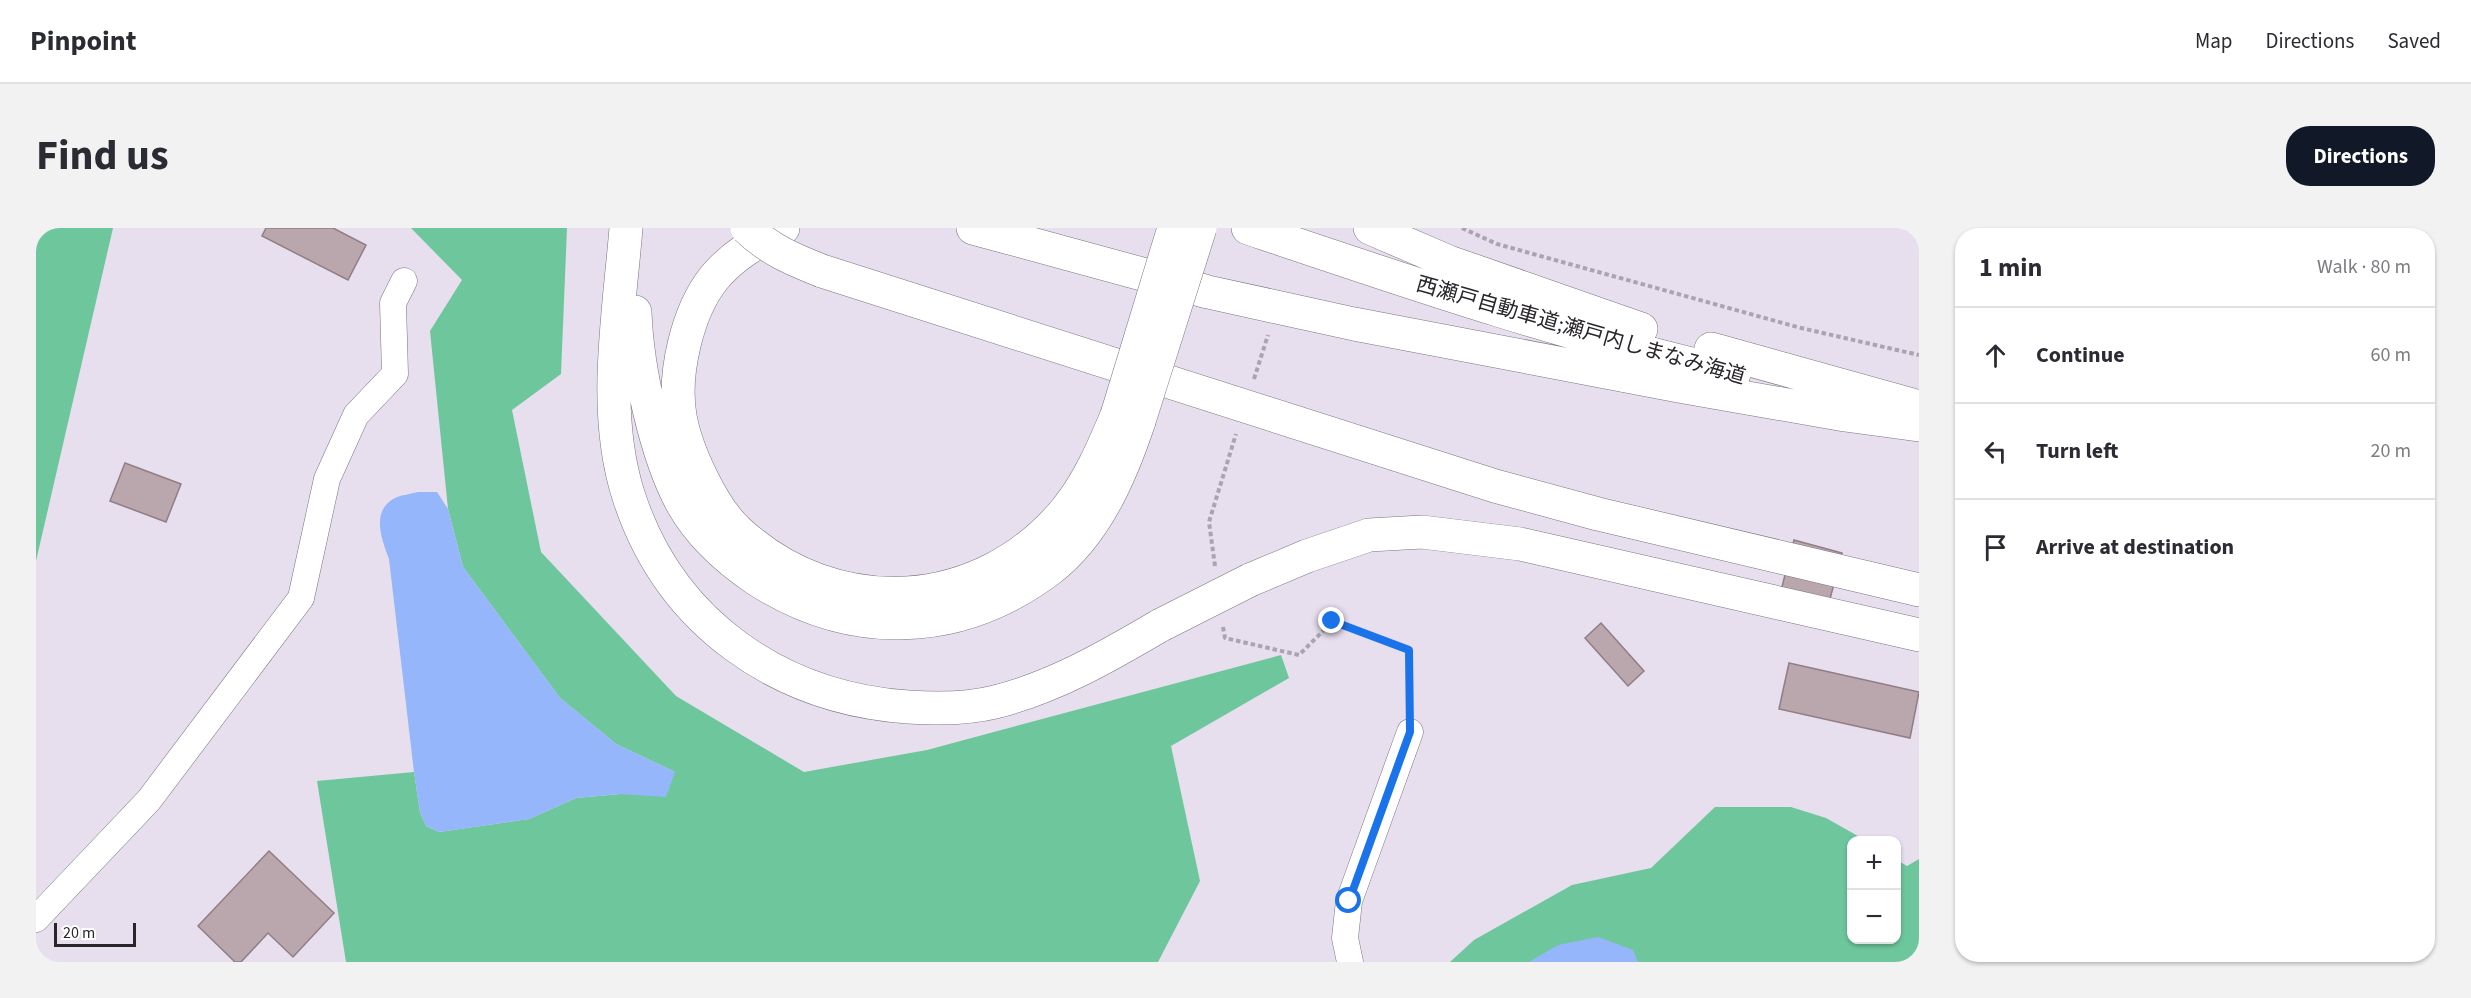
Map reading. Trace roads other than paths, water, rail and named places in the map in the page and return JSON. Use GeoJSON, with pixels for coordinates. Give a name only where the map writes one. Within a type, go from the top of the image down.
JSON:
{"type":"FeatureCollection","features":[{"type":"Feature","properties":{"kind":"highway"},"geometry":{"type":"LineString","coordinates":[[626,228],[613,398],[618,447],[628,496],[647,542],[674,587],[709,625],[740,649],[795,681],[845,698],[939,709],[993,702],[1045,686],[1106,657],[1161,625],[1250,580],[1307,556],[1369,535],[1422,532],[1520,544],[1919,635]]}},
{"type":"Feature","properties":{"kind":"highway"},"geometry":{"type":"LineString","coordinates":[[632,228],[636,332],[643,380],[666,467],[684,506],[711,542],[745,571],[784,597],[826,613],[873,623],[920,622],[962,615],[1008,598],[1050,569],[1083,535],[1106,500],[1125,463],[1128,418],[1174,228]]}},
{"type":"Feature","properties":{"kind":"highway"},"geometry":{"type":"LineString","coordinates":[[747,228],[758,239],[793,260],[822,271],[1495,486],[1609,517],[1919,590]]}},
{"type":"Feature","properties":{"kind":"highway"},"geometry":{"type":"LineString","coordinates":[[783,228],[744,249],[714,279],[690,321],[680,372],[680,416],[694,460],[711,497],[737,531],[772,559],[817,580],[861,592],[908,595],[955,586],[996,568],[1034,542],[1066,510],[1128,418],[1200,228]]}},
{"type":"Feature","properties":{"kind":"highway"},"geometry":{"type":"LineString","coordinates":[[973,228],[1208,292],[1354,324],[1679,386],[1845,415],[1919,425]]}},
{"type":"Feature","properties":{"kind":"highway","name":"西瀬戸自動車道;瀬戸内しまなみ海道"},"geometry":{"type":"LineString","coordinates":[[1248,228],[1518,316],[1675,360],[1919,415]]}},
{"type":"Feature","properties":{"kind":"highway"},"geometry":{"type":"LineString","coordinates":[[1370,228],[1460,266],[1644,330],[1919,407]]}},
{"type":"Feature","properties":{"kind":"street"},"geometry":{"type":"LineString","coordinates":[[36,919],[149,800],[301,598],[327,479],[356,415],[394,374],[393,303],[404,281]]}},
{"type":"Feature","properties":{"kind":"street"},"geometry":{"type":"LineString","coordinates":[[1350,962],[1346,938],[1349,901],[1410,732]]}},
{"type":"Feature","properties":{"kind":"water"},"geometry":{"type":"Polygon","coordinates":[[[418,492],[437,492],[448,509],[463,567],[560,698],[616,744],[675,772],[666,797],[620,794],[576,798],[529,819],[439,832],[426,826],[420,812],[414,772],[389,559],[380,526],[380,518],[387,504],[397,497],[418,492]]]}},
{"type":"Feature","properties":{"kind":"water"},"geometry":{"type":"Polygon","coordinates":[[[1598,937],[1633,950],[1638,962],[1529,962],[1558,945],[1598,937]]]}}]}
